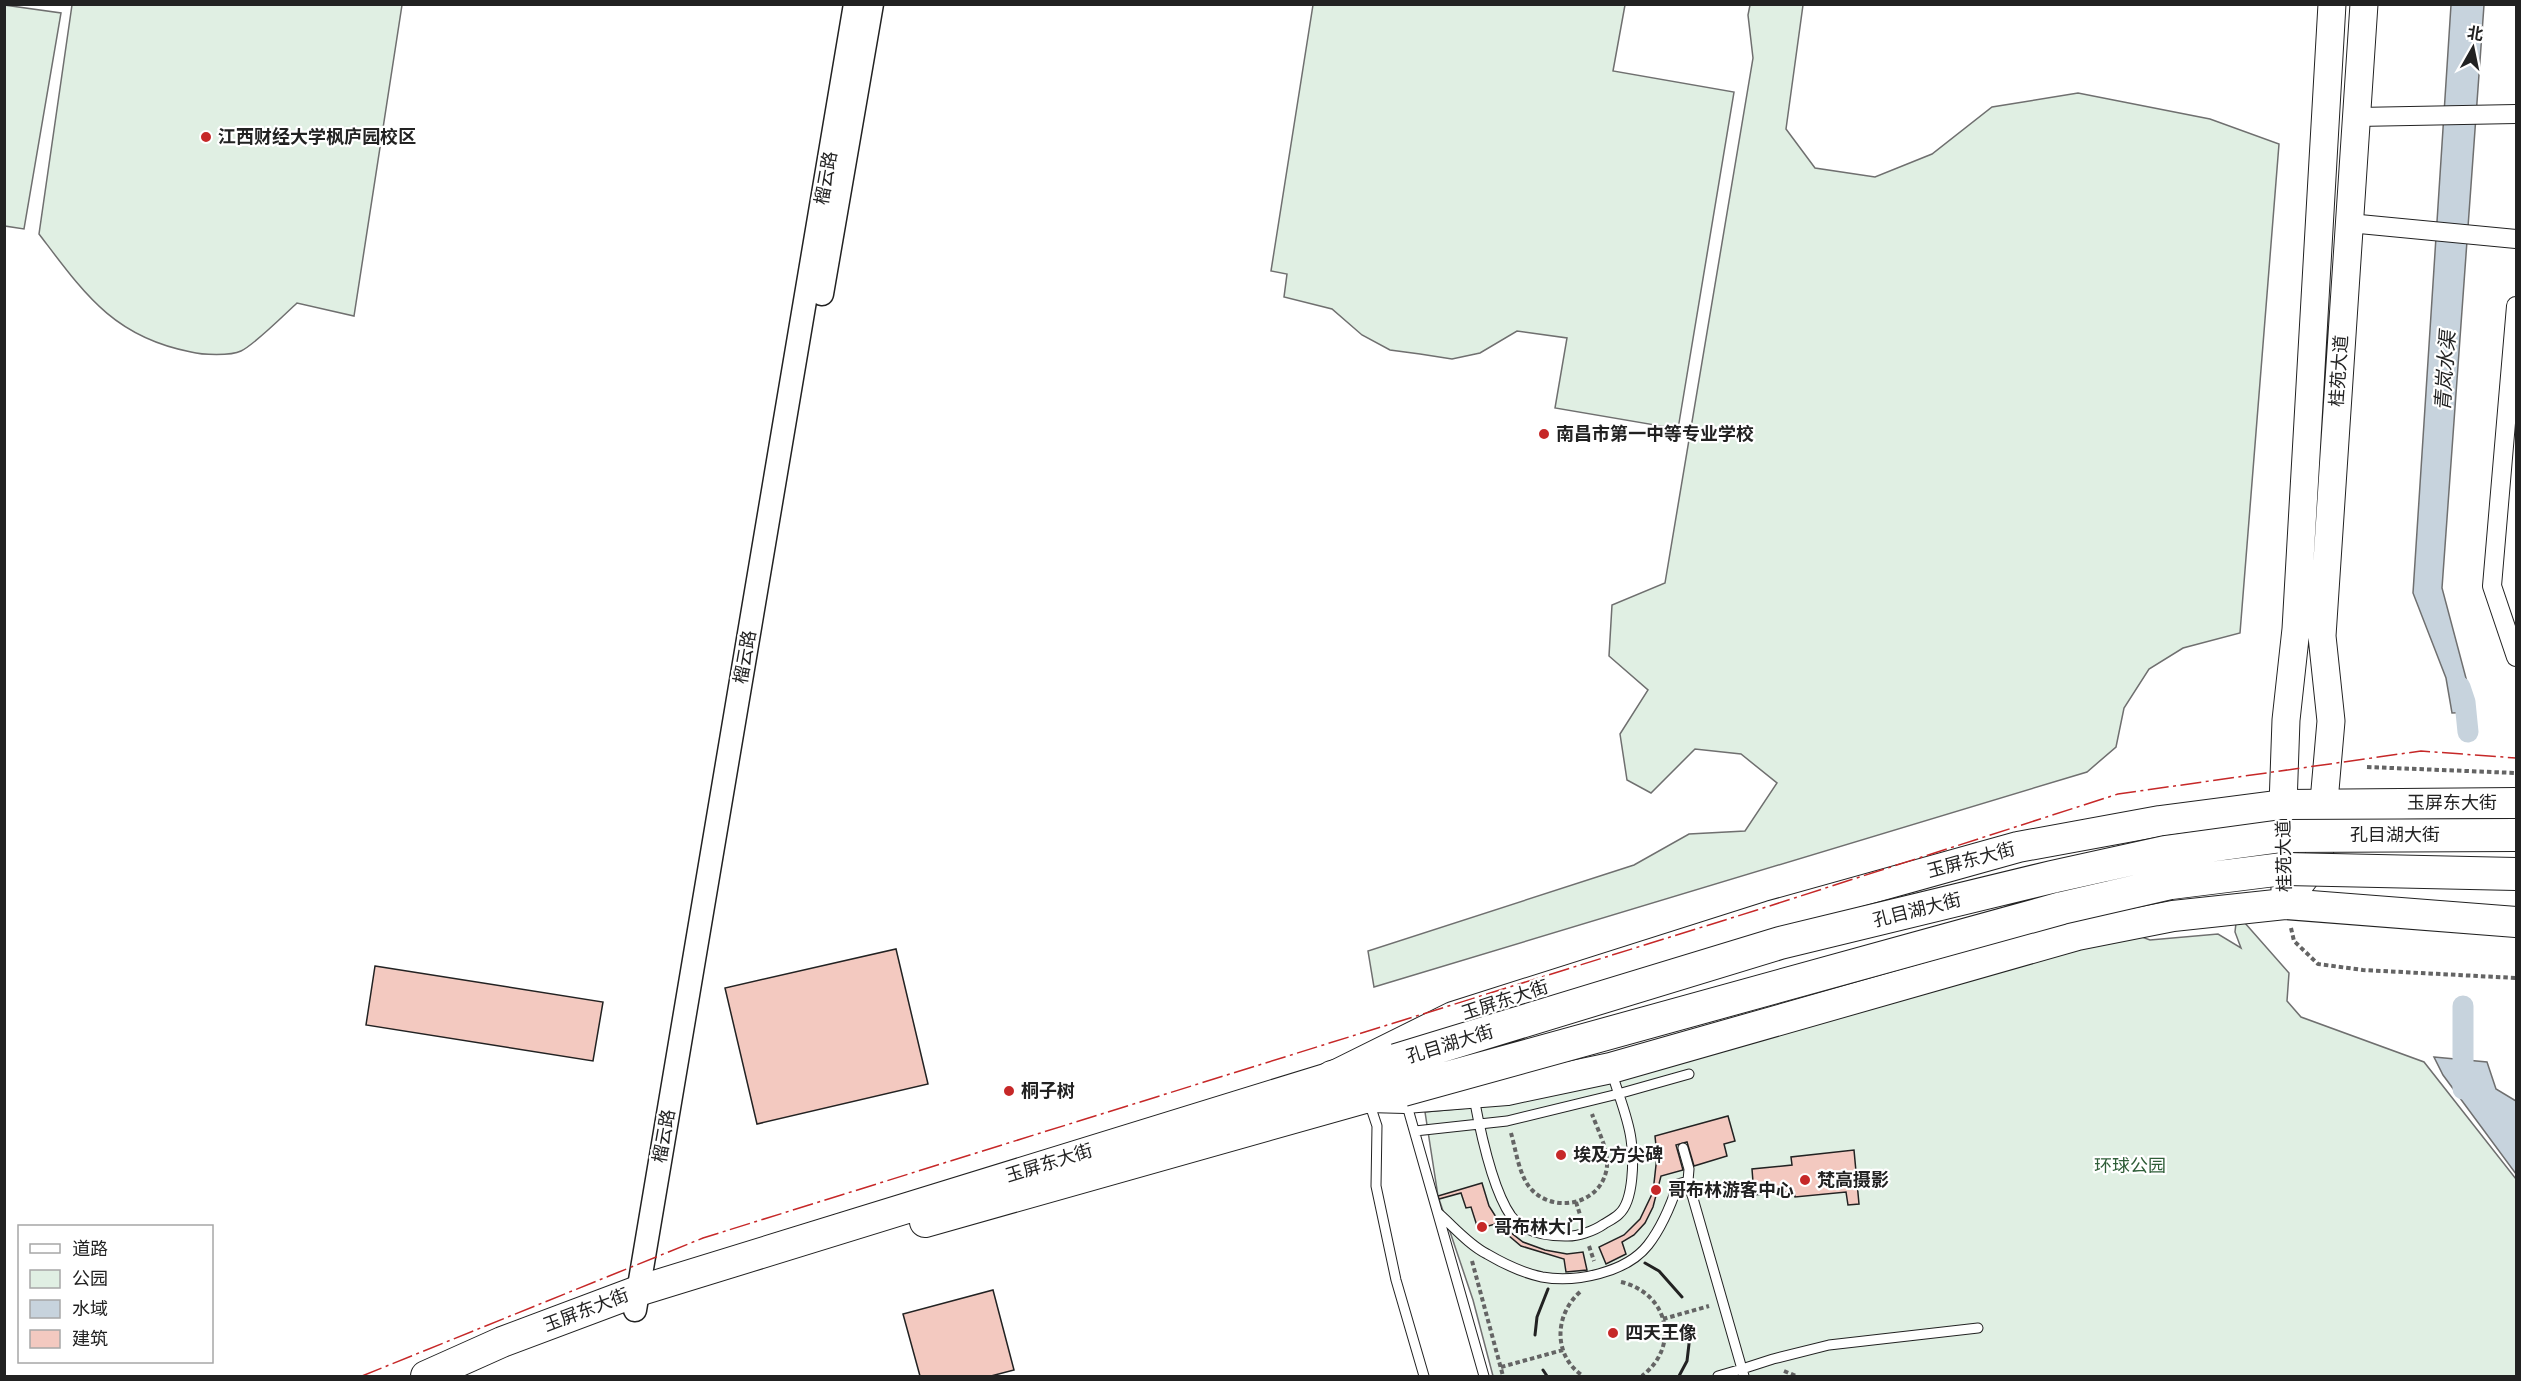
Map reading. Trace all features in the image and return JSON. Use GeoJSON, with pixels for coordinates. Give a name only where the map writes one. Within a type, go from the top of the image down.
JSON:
{"type":"FeatureCollection","features":[{"type":"Feature","properties":{"kind":"highway","name":"孔目湖大街"},"geometry":{"type":"LineString","coordinates":[[1332,1077],[1396,1060],[1780,943],[2165,852],[2282,836],[2517,835]]}},
{"type":"Feature","properties":{"kind":"highway","name":"孔目湖大街"},"geometry":{"type":"LineString","coordinates":[[1368,1097],[1404,1094],[2051,911],[2171,883],[2283,869],[2517,874]]}},
{"type":"Feature","properties":{"kind":"main road","name":"桂苑大道"},"geometry":{"type":"LineString","coordinates":[[2285,904],[2283,805],[2286,720],[2296,629],[2332,4]]}},
{"type":"Feature","properties":{"kind":"main road","name":"桂苑大道"},"geometry":{"type":"LineString","coordinates":[[2285,904],[2319,859],[2325,804],[2331,721],[2322,636],[2364,4]]}},
{"type":"Feature","properties":{"kind":"main road","name":"玉屏东大街"},"geometry":{"type":"LineString","coordinates":[[426,1377],[502,1342],[1332,1077],[1453,1017],[1772,916],[2018,847],[2160,821],[2283,805],[2517,803]]}},
{"type":"Feature","properties":{"kind":"main road"},"geometry":{"type":"LineString","coordinates":[[1404,1094],[1507,1090],[1615,1081],[2077,935],[2173,916],[2285,904],[2517,922]]}},
{"type":"Feature","properties":{"kind":"main road","name":"玉屏东大街"},"geometry":{"type":"LineString","coordinates":[[468,1377],[642,1298],[1368,1097]]}},
{"type":"Feature","properties":{"kind":"street","name":"榴云路"},"geometry":{"type":"LineString","coordinates":[[642,1298],[855,4]]}},
{"type":"Feature","properties":{"kind":"street","name":"榴云路"},"geometry":{"type":"LineString","coordinates":[[642,1298],[872,4]]}},
{"type":"Feature","properties":{"kind":"street"},"geometry":{"type":"LineString","coordinates":[[2357,117],[2512,114]]}},
{"type":"Feature","properties":{"kind":"street"},"geometry":{"type":"LineString","coordinates":[[2349,224],[2517,239]]}},
{"type":"Feature","properties":{"kind":"street"},"geometry":{"type":"LineString","coordinates":[[2517,306],[2492,586],[2517,657]]}},
{"type":"Feature","properties":{"kind":"lane"},"geometry":{"type":"LineString","coordinates":[[1415,1131],[1507,1121],[1615,1081],[1689,1074]]}},
{"type":"Feature","properties":{"kind":"lane"},"geometry":{"type":"LineString","coordinates":[[1473,1092],[1479,1123],[1502,1199],[1512,1218],[1527,1229],[1550,1236],[1570,1236],[1598,1228],[1621,1213],[1629,1194],[1633,1167],[1631,1138],[1615,1081]]}},
{"type":"Feature","properties":{"kind":"lane"},"geometry":{"type":"LineString","coordinates":[[1404,1094],[1484,1377]]}},
{"type":"Feature","properties":{"kind":"lane"},"geometry":{"type":"LineString","coordinates":[[1368,1097],[1377,1126],[1376,1186],[1396,1280],[1424,1377]]}},
{"type":"Feature","properties":{"kind":"lane"},"geometry":{"type":"LineString","coordinates":[[1683,1148],[1689,1169],[1688,1181],[1743,1373]]}},
{"type":"Feature","properties":{"kind":"lane"},"geometry":{"type":"LineString","coordinates":[[1438,1213],[1485,1253],[1516,1269],[1544,1277],[1598,1275],[1626,1264],[1647,1246],[1663,1221],[1678,1184],[1688,1181]]}},
{"type":"Feature","properties":{"kind":"lane"},"geometry":{"type":"LineString","coordinates":[[1718,1377],[1743,1373],[1773,1359],[1829,1345],[1978,1328]]}},
{"type":"Feature","properties":{"kind":"path"},"geometry":{"type":"LineString","coordinates":[[2367,767],[2517,773]]}},
{"type":"Feature","properties":{"kind":"path"},"geometry":{"type":"LineString","coordinates":[[2285,904],[2294,941],[2318,964],[2362,970],[2517,978]]}},
{"type":"Feature","properties":{"kind":"path"},"geometry":{"type":"LineString","coordinates":[[1514,1142],[1530,1188],[1544,1200],[1569,1204],[1584,1199],[1600,1186],[1607,1170],[1603,1142],[1594,1120]]}},
{"type":"Feature","properties":{"kind":"path"},"geometry":{"type":"LineString","coordinates":[[1466,1237],[1503,1377]]}},
{"type":"Feature","properties":{"kind":"path"},"geometry":{"type":"LineString","coordinates":[[1610,1281],[1633,1285],[1643,1291],[1659,1308],[1663,1319],[1664,1346],[1659,1359],[1642,1377]]}},
{"type":"Feature","properties":{"kind":"path"},"geometry":{"type":"LineString","coordinates":[[1583,1377],[1568,1361],[1560,1336],[1564,1313],[1578,1294],[1587,1287]]}},
{"type":"Feature","properties":{"kind":"path"},"geometry":{"type":"LineString","coordinates":[[1663,1319],[1723,1302]]}},
{"type":"Feature","properties":{"kind":"path"},"geometry":{"type":"LineString","coordinates":[[1501,1367],[1563,1350]]}},
{"type":"Feature","properties":{"kind":"green space"},"geometry":{"type":"Polygon","coordinates":[[[4,5],[61,13],[24,229],[5,226],[4,5]]]}},
{"type":"Feature","properties":{"kind":"green space","name":"江西财经大学枫庐园校区"},"geometry":{"type":"Polygon","coordinates":[[[72,5],[402,5],[354,316],[297,303],[247,348],[236,353],[202,354],[164,345],[141,336],[120,324],[86,293],[39,234],[72,5]]]}},
{"type":"Feature","properties":{"kind":"green space"},"geometry":{"type":"Polygon","coordinates":[[[1313,5],[1625,5],[1613,71],[1734,92],[1678,429],[1555,408],[1567,338],[1517,331],[1480,353],[1452,359],[1390,350],[1362,335],[1332,309],[1284,297],[1287,274],[1271,271],[1313,5]]]}},
{"type":"Feature","properties":{"kind":"green space"},"geometry":{"type":"Polygon","coordinates":[[[1750,5],[1803,5],[1786,129],[1815,168],[1875,177],[1932,154],[1992,107],[2078,93],[2210,119],[2279,144],[2240,633],[2183,648],[2149,669],[2124,708],[2116,747],[2087,772],[1374,987],[1368,951],[1634,865],[1689,834],[1745,831],[1777,783],[1741,754],[1695,749],[1651,793],[1627,780],[1620,734],[1648,690],[1609,656],[1612,605],[1665,583],[1753,58],[1748,15],[1750,5]]]}},
{"type":"Feature","properties":{"kind":"green space","name":"环球公园"},"geometry":{"type":"Polygon","coordinates":[[[2237,914],[2289,973],[2287,1001],[2301,1017],[2424,1062],[2516,1179],[2516,1376],[1493,1376],[1473,1300],[1438,1196],[1425,1112],[1510,1104],[2134,934],[2150,940],[2218,934],[2241,948],[2235,932],[2237,914]]]}},
{"type":"Feature","properties":{"kind":"water"},"geometry":{"type":"Polygon","coordinates":[[[2451,5],[2484,5],[2442,588],[2475,712],[2452,713],[2446,678],[2413,593],[2451,5]]]}},
{"type":"Feature","properties":{"kind":"water"},"geometry":{"type":"Polygon","coordinates":[[[2434,1057],[2487,1062],[2496,1089],[2516,1101],[2516,1174],[2443,1075],[2434,1057]]]}},
{"type":"Feature","properties":{"kind":"building"},"geometry":{"type":"Polygon","coordinates":[[[896,949],[928,1084],[757,1124],[725,988],[896,949]]]}},
{"type":"Feature","properties":{"kind":"building"},"geometry":{"type":"Polygon","coordinates":[[[375,966],[603,1002],[593,1061],[366,1025],[375,966]]]}},
{"type":"Feature","properties":{"kind":"building","name":"哥布林游客中心"},"geometry":{"type":"Polygon","coordinates":[[[1728,1116],[1735,1141],[1724,1144],[1727,1156],[1694,1166],[1687,1142],[1676,1145],[1683,1170],[1661,1176],[1653,1207],[1645,1223],[1634,1235],[1622,1242],[1626,1254],[1606,1264],[1599,1247],[1624,1235],[1640,1219],[1653,1192],[1657,1156],[1655,1136],[1728,1116]]]}},
{"type":"Feature","properties":{"kind":"building","name":"梵高摄影"},"geometry":{"type":"Polygon","coordinates":[[[1854,1150],[1859,1204],[1848,1205],[1846,1192],[1795,1197],[1794,1191],[1754,1195],[1752,1169],[1792,1165],[1791,1157],[1854,1150]]]}},
{"type":"Feature","properties":{"kind":"building","name":"哥布林大门"},"geometry":{"type":"Polygon","coordinates":[[[1482,1183],[1489,1206],[1501,1225],[1523,1242],[1545,1250],[1567,1254],[1583,1252],[1587,1270],[1566,1272],[1564,1259],[1521,1246],[1495,1224],[1478,1229],[1471,1207],[1466,1208],[1461,1193],[1439,1199],[1438,1196],[1482,1183]]]}},
{"type":"Feature","properties":{"kind":"building"},"geometry":{"type":"Polygon","coordinates":[[[993,1290],[1014,1370],[991,1376],[920,1376],[903,1314],[993,1290]]]}},
{"type":"Feature","properties":{"kind":"waterway","name":"青岚水渠"},"geometry":{"type":"LineString","coordinates":[[2460,687],[2465,702],[2468,732]]}},
{"type":"Feature","properties":{"kind":"waterway","name":"青岚水渠"},"geometry":{"type":"LineString","coordinates":[[2463,1006],[2463,1089]]}},
{"type":"Feature","properties":{"kind":"wall"},"geometry":{"type":"LineString","coordinates":[[1645,1263],[1659,1271],[1682,1297]]}},
{"type":"Feature","properties":{"kind":"wall"},"geometry":{"type":"LineString","coordinates":[[1535,1335],[1537,1317],[1548,1289]]}},
{"type":"Feature","properties":{"kind":"wall"},"geometry":{"type":"LineString","coordinates":[[1679,1376],[1687,1361],[1691,1327]]}},
{"type":"Feature","properties":{"kind":"wall"},"geometry":{"type":"LineString","coordinates":[[1543,1370],[1547,1376]]}},
{"type":"Feature","properties":{"kind":"power"},"geometry":{"type":"LineString","coordinates":[[362,1376],[703,1238],[1757,910],[2118,794],[2421,751],[2516,758]]}},
{"type":"Feature","properties":{"kind":"place","name":"江西财经大学枫庐园校区"},"geometry":{"type":"Point","coordinates":[206,137]}},
{"type":"Feature","properties":{"kind":"place","name":"南昌市第一中等专业学校"},"geometry":{"type":"Point","coordinates":[1544,434]}},
{"type":"Feature","properties":{"kind":"place","name":"桐子树"},"geometry":{"type":"Point","coordinates":[1009,1091]}},
{"type":"Feature","properties":{"kind":"place","name":"埃及方尖碑"},"geometry":{"type":"Point","coordinates":[1561,1155]}},
{"type":"Feature","properties":{"kind":"place","name":"梵高摄影"},"geometry":{"type":"Point","coordinates":[1805,1180]}},
{"type":"Feature","properties":{"kind":"place","name":"哥布林游客中心"},"geometry":{"type":"Point","coordinates":[1656,1190]}},
{"type":"Feature","properties":{"kind":"place","name":"哥布林大门"},"geometry":{"type":"Point","coordinates":[1482,1227]}},
{"type":"Feature","properties":{"kind":"place","name":"四天王像"},"geometry":{"type":"Point","coordinates":[1613,1333]}}]}
